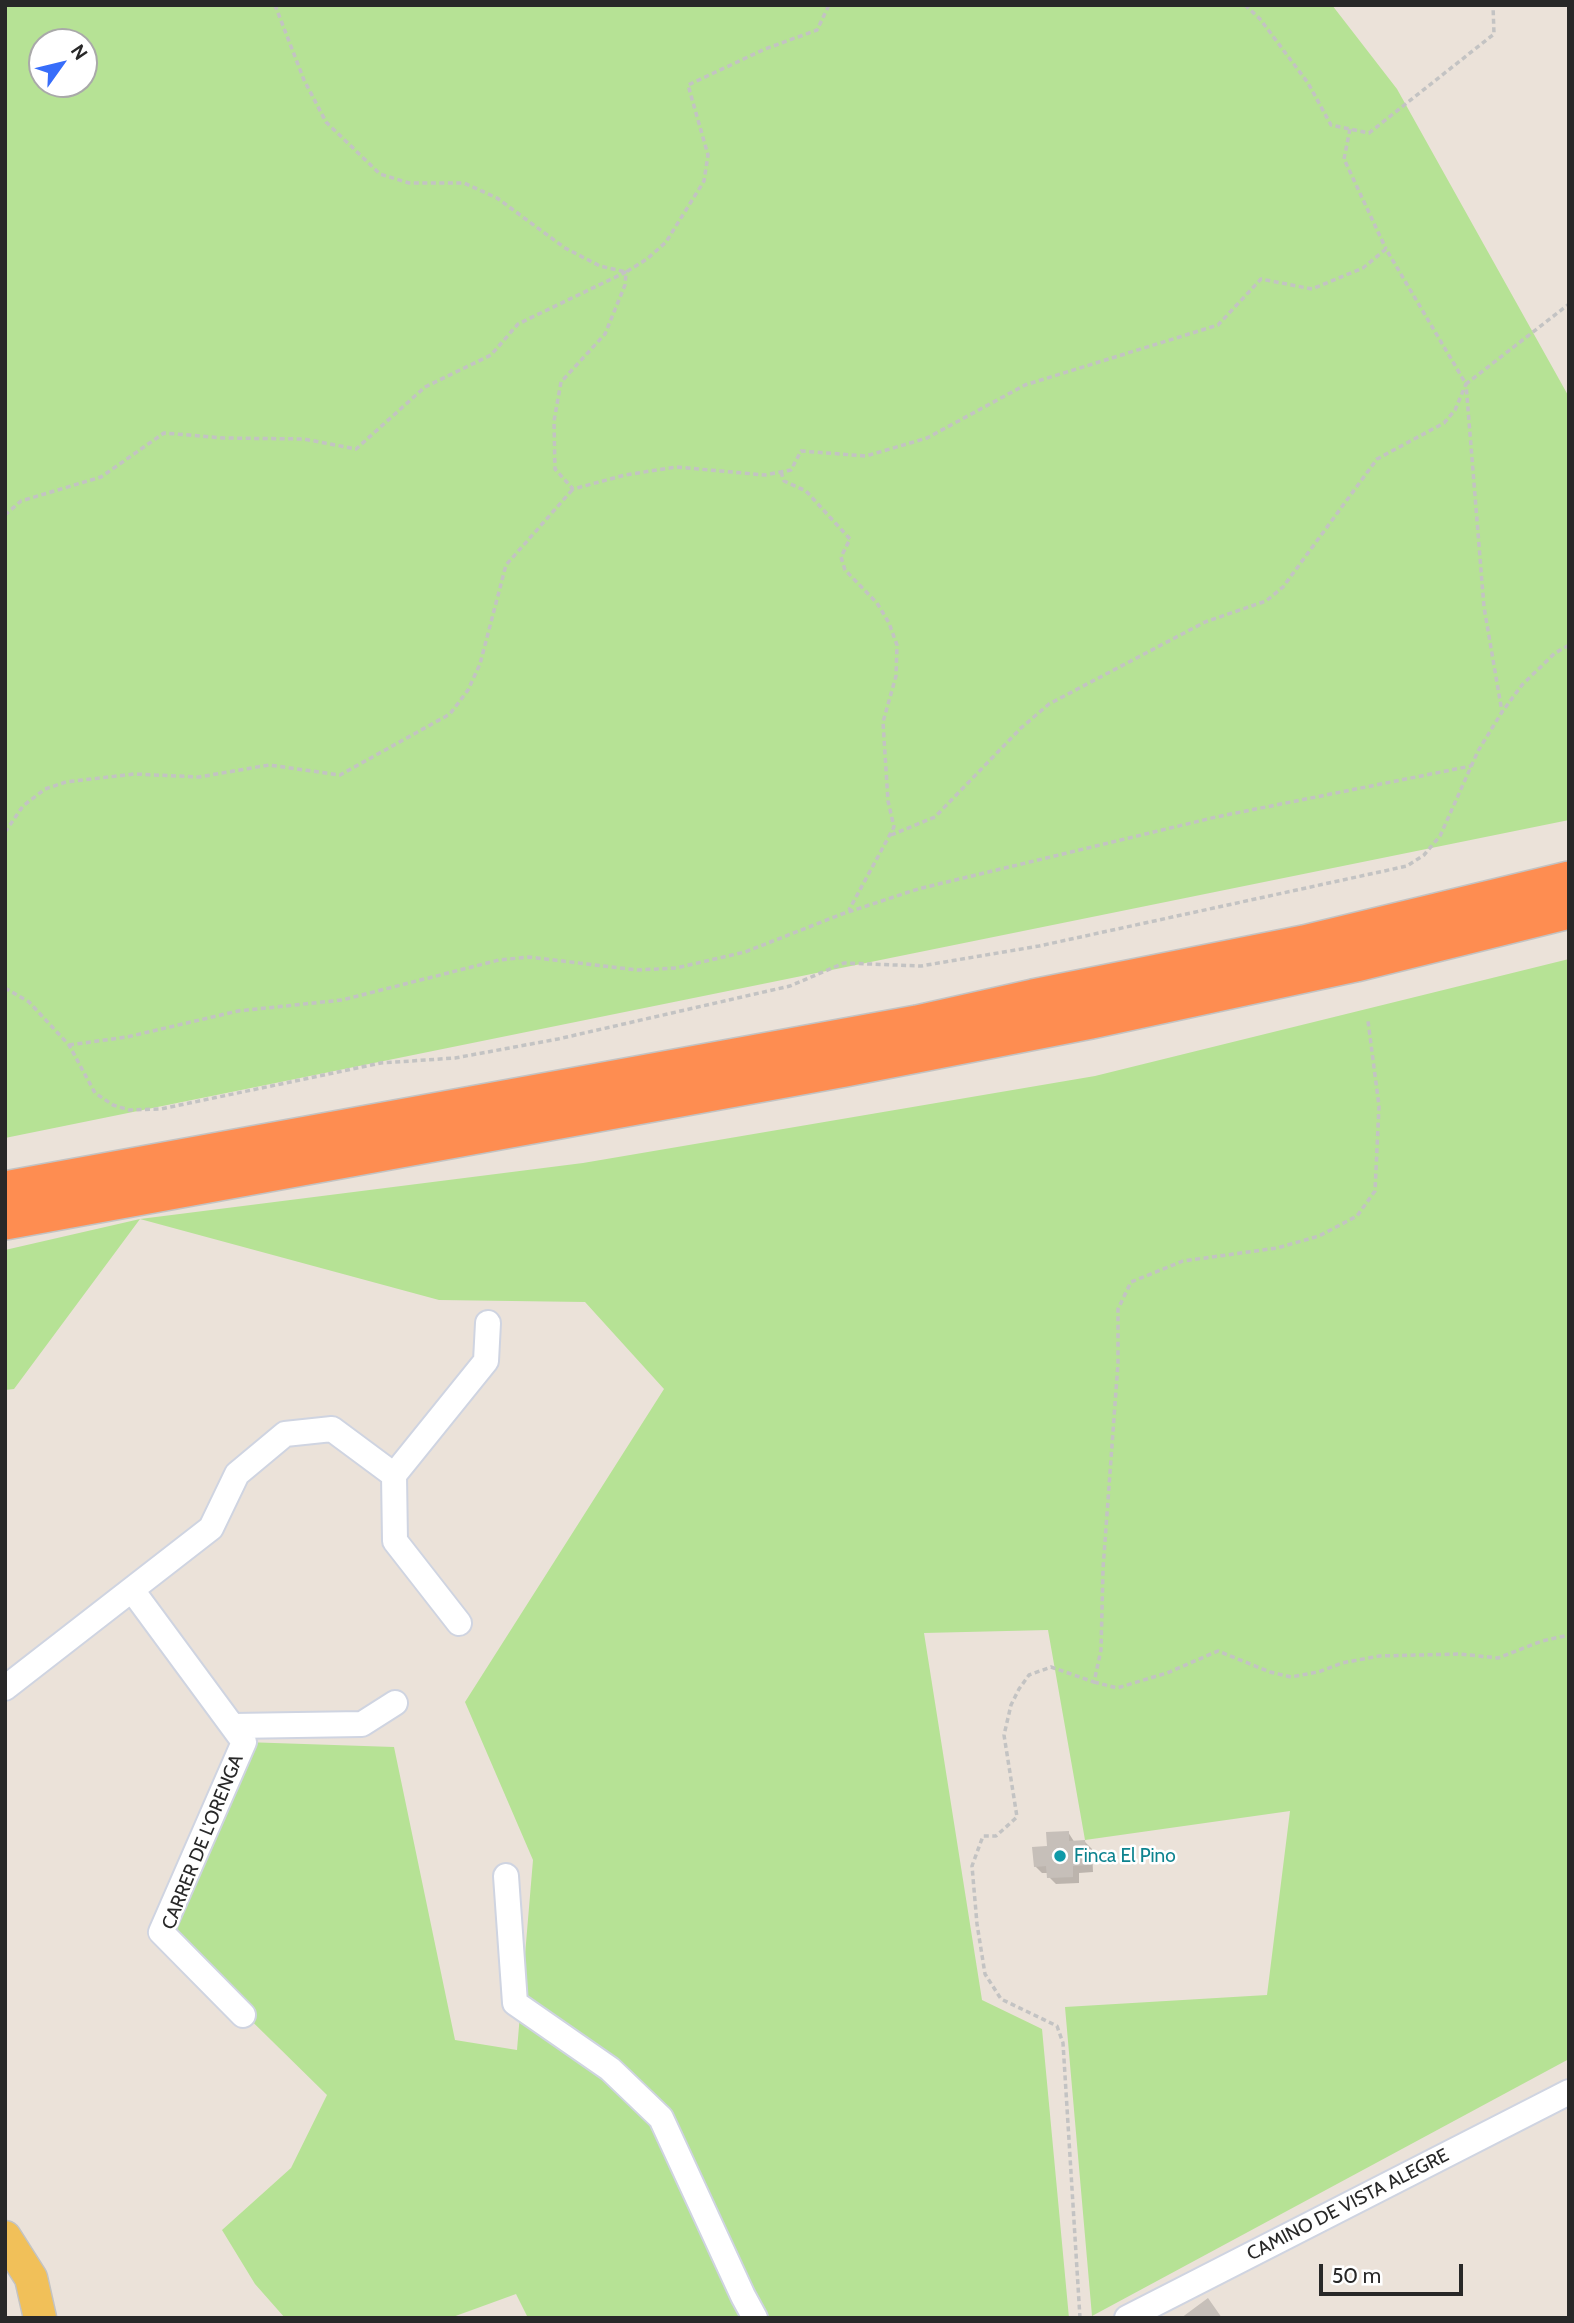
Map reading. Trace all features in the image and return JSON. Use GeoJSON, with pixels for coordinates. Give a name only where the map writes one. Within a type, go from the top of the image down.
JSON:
{"type":"FeatureCollection","features":[{"type":"Feature","properties":{"kind":"highway"},"geometry":{"type":"LineString","coordinates":[[5,1189],[917,1023],[1304,943],[1569,879]]}},
{"type":"Feature","properties":{"kind":"highway"},"geometry":{"type":"LineString","coordinates":[[5,1222],[845,1069],[1091,1021],[1356,964],[1569,911]]}},
{"type":"Feature","properties":{"kind":"main road"},"geometry":{"type":"LineString","coordinates":[[5,2236],[31,2278],[40,2318]]}},
{"type":"Feature","properties":{"kind":"street"},"geometry":{"type":"LineString","coordinates":[[458,1623],[395,1542],[394,1475],[486,1362],[488,1323]]}},
{"type":"Feature","properties":{"kind":"street"},"geometry":{"type":"LineString","coordinates":[[5,1688],[211,1528],[237,1474],[285,1434],[332,1429],[394,1475]]}},
{"type":"Feature","properties":{"kind":"street","name":"CARRER DE L'ORENGA"},"geometry":{"type":"LineString","coordinates":[[132,1590],[244,1742],[161,1932],[243,2015]]}},
{"type":"Feature","properties":{"kind":"street"},"geometry":{"type":"LineString","coordinates":[[233,1726],[362,1724],[395,1703]]}},
{"type":"Feature","properties":{"kind":"street"},"geometry":{"type":"LineString","coordinates":[[506,1876],[515,2003],[610,2069],[661,2118],[755,2318]]}},
{"type":"Feature","properties":{"kind":"street","name":"CAMINO DE VISTA ALEGRE"},"geometry":{"type":"LineString","coordinates":[[1127,2318],[1569,2092]]}},
{"type":"Feature","properties":{"kind":"path"},"geometry":{"type":"LineString","coordinates":[[275,5],[304,80],[326,122],[380,174],[409,183],[464,183],[497,198],[565,248],[600,267],[626,272]]}},
{"type":"Feature","properties":{"kind":"path"},"geometry":{"type":"LineString","coordinates":[[5,515],[21,501],[101,477],[164,433],[225,438],[304,439],[356,449],[425,387],[491,355],[518,324],[626,272],[647,259],[666,242],[704,181],[708,155],[688,85],[765,49],[817,30],[829,5]]}},
{"type":"Feature","properties":{"kind":"path"},"geometry":{"type":"LineString","coordinates":[[1245,5],[1260,19],[1308,83],[1331,125],[1369,133],[1493,34],[1493,5]]}},
{"type":"Feature","properties":{"kind":"path"},"geometry":{"type":"LineString","coordinates":[[1350,130],[1343,159],[1386,249],[1466,384],[1484,607],[1502,712]]}},
{"type":"Feature","properties":{"kind":"path"},"geometry":{"type":"LineString","coordinates":[[5,832],[23,806],[45,789],[66,782],[134,774],[199,778],[269,765],[340,775],[450,714],[468,690],[480,664],[506,565],[573,489],[625,475],[676,467],[765,475],[790,470],[801,451],[866,456],[927,438],[1026,385],[1218,324],[1261,279],[1312,289],[1363,268],[1386,249]]}},
{"type":"Feature","properties":{"kind":"path"},"geometry":{"type":"LineString","coordinates":[[573,489],[555,469],[554,421],[561,382],[606,334],[625,285],[626,272]]}},
{"type":"Feature","properties":{"kind":"path"},"geometry":{"type":"LineString","coordinates":[[891,835],[935,817],[1021,728],[1049,704],[1205,622],[1266,601],[1283,587],[1377,459],[1444,423],[1455,410],[1466,384],[1569,304]]}},
{"type":"Feature","properties":{"kind":"path"},"geometry":{"type":"LineString","coordinates":[[69,1045],[127,1037],[238,1011],[342,1000],[499,960],[529,957],[636,970],[676,968],[745,953],[850,909],[894,827],[888,801],[883,722],[896,676],[897,645],[889,623],[877,603],[845,570],[841,557],[850,538],[806,491],[784,481],[781,472]]}},
{"type":"Feature","properties":{"kind":"path"},"geometry":{"type":"LineString","coordinates":[[5,988],[29,1002],[69,1045],[96,1093],[113,1105],[129,1110],[161,1109],[381,1063],[455,1058],[558,1039],[790,986],[844,963],[921,966],[1039,946],[1407,866],[1424,855],[1440,836],[1471,766],[1502,712],[1522,685],[1555,653],[1569,645]]}},
{"type":"Feature","properties":{"kind":"path"},"geometry":{"type":"LineString","coordinates":[[821,922],[918,889],[1216,817],[1471,766]]}},
{"type":"Feature","properties":{"kind":"path"},"geometry":{"type":"LineString","coordinates":[[1094,1682],[1101,1650],[1103,1569],[1118,1363],[1118,1309],[1131,1282],[1183,1261],[1277,1248],[1319,1236],[1357,1216],[1375,1191],[1379,1106],[1368,1021]]}},
{"type":"Feature","properties":{"kind":"path"},"geometry":{"type":"LineString","coordinates":[[1080,2318],[1063,2043],[1056,2026],[1001,1999],[985,1974],[972,1866],[983,1836],[996,1836],[1017,1817],[1004,1735],[1011,1705],[1029,1675],[1051,1667],[1117,1688],[1167,1673],[1218,1651],[1290,1677],[1379,1656],[1460,1654],[1498,1658],[1542,1641],[1569,1635]]}},
{"type":"Feature","properties":{"kind":"green space"},"geometry":{"type":"Polygon","coordinates":[[[5,5],[1332,5],[1397,89],[1569,397],[1569,820],[5,1138],[5,5]]]}},
{"type":"Feature","properties":{"kind":"green space"},"geometry":{"type":"Polygon","coordinates":[[[1569,959],[1569,2059],[1092,2316],[1065,2007],[1267,1995],[1290,1811],[1085,1840],[1048,1630],[924,1633],[982,2000],[1042,2029],[1069,2318],[528,2318],[516,2294],[450,2318],[285,2318],[255,2284],[222,2230],[291,2168],[327,2095],[161,1932],[244,1742],[394,1747],[455,2040],[517,2050],[533,1860],[465,1702],[664,1389],[585,1302],[439,1300],[140,1219],[583,1163],[1095,1076],[1569,959]]]}},
{"type":"Feature","properties":{"kind":"green space"},"geometry":{"type":"Polygon","coordinates":[[[140,1219],[14,1389],[5,1390],[5,1250],[140,1219]]]}},
{"type":"Feature","properties":{"kind":"building","name":"Finca El Pino"},"geometry":{"type":"Polygon","coordinates":[[[1069,1831],[1069,1841],[1085,1840],[1087,1865],[1073,1866],[1073,1877],[1047,1878],[1046,1866],[1034,1867],[1032,1847],[1047,1846],[1046,1832],[1069,1831]]]}},
{"type":"Feature","properties":{"kind":"building"},"geometry":{"type":"Polygon","coordinates":[[[1208,2298],[1222,2318],[1181,2318],[1208,2298]]]}},
{"type":"Feature","properties":{"kind":"place","name":"Finca El Pino"},"geometry":{"type":"Point","coordinates":[1060,1856]}}]}
